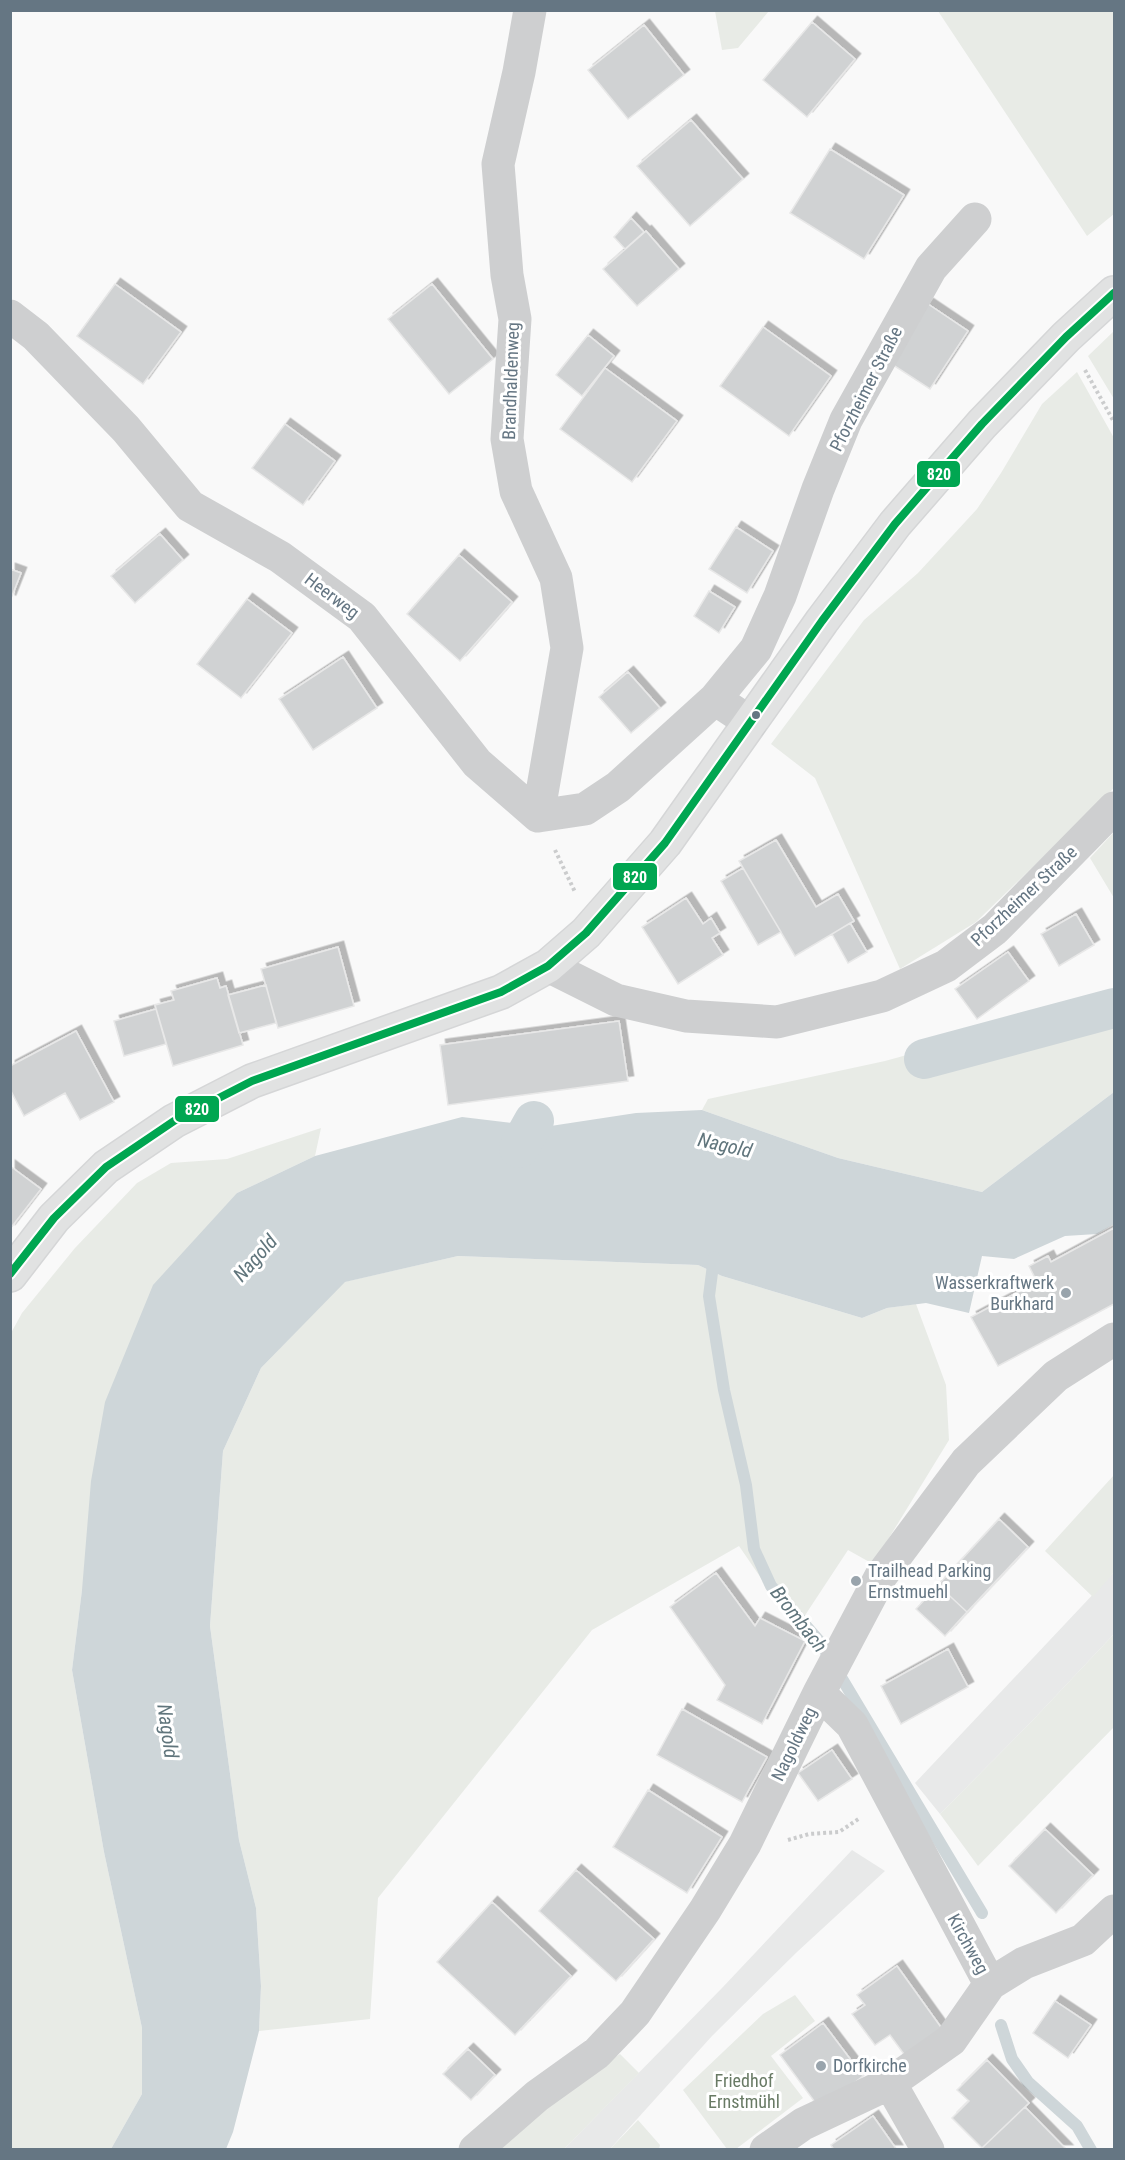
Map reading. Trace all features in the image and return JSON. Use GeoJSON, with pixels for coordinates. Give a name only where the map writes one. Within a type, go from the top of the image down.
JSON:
{"type":"FeatureCollection","features":[{"type":"Feature","properties":{"kind":"main road"},"geometry":{"type":"LineString","coordinates":[[10,1275],[54,1218],[106,1167],[174,1121],[252,1081],[501,992],[548,966],[586,933],[665,843],[822,621],[895,524],[982,424],[1066,338],[1114,293]]}},
{"type":"Feature","properties":{"kind":"street","name":"Brandhaldenweg"},"geometry":{"type":"LineString","coordinates":[[530,10],[498,164],[507,274],[515,319],[507,438],[516,491],[556,578],[567,648],[538,816]]}},
{"type":"Feature","properties":{"kind":"street","name":"Pforzheimer Straße"},"geometry":{"type":"LineString","coordinates":[[538,816],[585,809],[618,787],[715,699],[756,650],[780,596],[818,489],[846,420],[931,268],[975,219]]}},
{"type":"Feature","properties":{"kind":"street","name":"Heerweg"},"geometry":{"type":"LineString","coordinates":[[10,316],[36,336],[126,429],[190,506],[280,556],[362,617],[477,763],[538,816]]}},
{"type":"Feature","properties":{"kind":"street"},"geometry":{"type":"LineString","coordinates":[[715,699],[751,723]]}},
{"type":"Feature","properties":{"kind":"street","name":"Pforzheimer Straße"},"geometry":{"type":"LineString","coordinates":[[548,966],[616,1000],[686,1017],[777,1022],[882,996],[946,966],[995,929],[1114,808]]}},
{"type":"Feature","properties":{"kind":"street","name":"Nagoldweg"},"geometry":{"type":"LineString","coordinates":[[475,2150],[537,2096],[597,2052],[635,2013],[705,1910],[745,1844],[822,1688],[881,1576],[966,1462],[1056,1376],[1114,1339]]}},
{"type":"Feature","properties":{"kind":"street","name":"Kirchweg"},"geometry":{"type":"LineString","coordinates":[[766,2150],[803,2124],[890,2083],[951,2040],[990,1984],[852,1725],[822,1688]]}},
{"type":"Feature","properties":{"kind":"street"},"geometry":{"type":"LineString","coordinates":[[990,1984],[1024,1963],[1083,1940],[1110,1922]]}},
{"type":"Feature","properties":{"kind":"street"},"geometry":{"type":"LineString","coordinates":[[890,2083],[928,2150]]}},
{"type":"Feature","properties":{"kind":"path"},"geometry":{"type":"LineString","coordinates":[[1066,338],[1114,422]]}},
{"type":"Feature","properties":{"kind":"path"},"geometry":{"type":"LineString","coordinates":[[538,816],[576,892],[586,933]]}},
{"type":"Feature","properties":{"kind":"path"},"geometry":{"type":"LineString","coordinates":[[745,1844],[758,1848],[809,1834],[839,1832],[890,1798]]}},
{"type":"Feature","properties":{"kind":"shaded area"},"geometry":{"type":"Polygon","coordinates":[[[1114,1572],[1114,1634],[940,1814],[915,1783],[1114,1572]]]}},
{"type":"Feature","properties":{"kind":"shaded area"},"geometry":{"type":"Polygon","coordinates":[[[852,1850],[885,1871],[797,1952],[712,2036],[610,2149],[564,2149],[722,1988],[852,1850]]]}},
{"type":"Feature","properties":{"kind":"green space"},"geometry":{"type":"Polygon","coordinates":[[[715,10],[769,11],[738,48],[722,50],[715,10]]]}},
{"type":"Feature","properties":{"kind":"green space"},"geometry":{"type":"Polygon","coordinates":[[[938,11],[1114,11],[1114,214],[1087,236],[938,11]]]}},
{"type":"Feature","properties":{"kind":"green space"},"geometry":{"type":"Polygon","coordinates":[[[1114,331],[1114,399],[1088,356],[1114,331]]]}},
{"type":"Feature","properties":{"kind":"green space"},"geometry":{"type":"Polygon","coordinates":[[[1077,372],[1114,438],[1114,788],[976,922],[900,969],[815,778],[771,744],[864,620],[918,573],[977,509],[1042,404],[1077,372]]]}},
{"type":"Feature","properties":{"kind":"green space"},"geometry":{"type":"Polygon","coordinates":[[[1114,832],[1114,898],[1090,858],[1114,832]]]}},
{"type":"Feature","properties":{"kind":"green space"},"geometry":{"type":"Polygon","coordinates":[[[1114,1022],[1114,1092],[982,1192],[838,1158],[702,1110],[708,1099],[914,1053],[925,1071],[1114,1022]]]}},
{"type":"Feature","properties":{"kind":"green space"},"geometry":{"type":"Polygon","coordinates":[[[321,1128],[315,1156],[237,1193],[82,1590],[72,1670],[104,1852],[142,2028],[142,2094],[111,2149],[11,2150],[11,1333],[22,1313],[75,1248],[137,1183],[171,1163],[227,1159],[321,1128]]]}},
{"type":"Feature","properties":{"kind":"green space"},"geometry":{"type":"Polygon","coordinates":[[[458,1256],[698,1265],[722,1276],[862,1318],[887,1308],[916,1304],[946,1385],[949,1440],[873,1564],[848,1550],[796,1629],[739,1546],[592,1630],[378,1898],[370,2019],[259,2031],[261,1986],[256,1908],[239,1840],[210,1626],[223,1451],[261,1368],[344,1282],[458,1256]]]}},
{"type":"Feature","properties":{"kind":"green space"},"geometry":{"type":"Polygon","coordinates":[[[1114,1475],[1114,1572],[1093,1597],[1045,1551],[1114,1475]]]}},
{"type":"Feature","properties":{"kind":"green space"},"geometry":{"type":"Polygon","coordinates":[[[1114,1634],[1114,1727],[978,1866],[940,1814],[1114,1634]]]}},
{"type":"Feature","properties":{"kind":"green space","name":"Friedhof Ernstmühl"},"geometry":{"type":"Polygon","coordinates":[[[795,1995],[815,2021],[771,2056],[803,2098],[736,2149],[727,2149],[683,2090],[763,2014],[795,1995]]]}},
{"type":"Feature","properties":{"kind":"green space"},"geometry":{"type":"Polygon","coordinates":[[[620,2054],[639,2073],[564,2149],[489,2150],[554,2096],[620,2054]]]}},
{"type":"Feature","properties":{"kind":"green space"},"geometry":{"type":"Polygon","coordinates":[[[638,2120],[660,2145],[659,2149],[610,2149],[638,2120]]]}},
{"type":"Feature","properties":{"kind":"water","name":"Nagold"},"geometry":{"type":"Polygon","coordinates":[[[1114,1092],[1114,1224],[1097,1234],[1065,1236],[1014,1259],[982,1256],[969,1313],[926,1303],[887,1308],[862,1318],[722,1276],[698,1265],[458,1256],[345,1282],[261,1368],[223,1451],[210,1626],[239,1840],[256,1908],[261,1986],[259,2031],[233,2132],[226,2149],[111,2149],[142,2094],[142,2028],[104,1852],[72,1670],[82,1590],[91,1481],[105,1402],[153,1285],[237,1193],[315,1156],[462,1117],[544,1127],[636,1113],[702,1110],[838,1158],[982,1192],[1114,1092]]]}},
{"type":"Feature","properties":{"kind":"building"},"geometry":{"type":"Polygon","coordinates":[[[812,22],[855,59],[807,117],[763,80],[812,22]]]}},
{"type":"Feature","properties":{"kind":"building"},"geometry":{"type":"Polygon","coordinates":[[[644,25],[684,75],[628,119],[588,70],[644,25]]]}},
{"type":"Feature","properties":{"kind":"building"},"geometry":{"type":"Polygon","coordinates":[[[691,120],[743,179],[690,226],[637,166],[691,120]]]}},
{"type":"Feature","properties":{"kind":"building"},"geometry":{"type":"Polygon","coordinates":[[[830,149],[904,195],[864,259],[790,213],[830,149]]]}},
{"type":"Feature","properties":{"kind":"building"},"geometry":{"type":"Polygon","coordinates":[[[631,218],[644,232],[625,249],[614,237],[631,218]]]}},
{"type":"Feature","properties":{"kind":"building"},"geometry":{"type":"Polygon","coordinates":[[[646,231],[679,269],[637,306],[603,269],[646,231]]]}},
{"type":"Feature","properties":{"kind":"building"},"geometry":{"type":"Polygon","coordinates":[[[115,284],[181,332],[143,384],[77,336],[115,284]]]}},
{"type":"Feature","properties":{"kind":"building"},"geometry":{"type":"Polygon","coordinates":[[[432,284],[493,359],[449,394],[388,319],[432,284]]]}},
{"type":"Feature","properties":{"kind":"building"},"geometry":{"type":"Polygon","coordinates":[[[928,304],[968,331],[930,389],[890,363],[928,304]]]}},
{"type":"Feature","properties":{"kind":"building"},"geometry":{"type":"Polygon","coordinates":[[[763,327],[831,376],[789,436],[720,386],[763,327]]]}},
{"type":"Feature","properties":{"kind":"building"},"geometry":{"type":"Polygon","coordinates":[[[588,335],[614,356],[582,396],[556,375],[588,335]]]}},
{"type":"Feature","properties":{"kind":"building"},"geometry":{"type":"Polygon","coordinates":[[[605,368],[677,421],[632,482],[560,429],[605,368]]]}},
{"type":"Feature","properties":{"kind":"building"},"geometry":{"type":"Polygon","coordinates":[[[285,424],[335,461],[303,505],[252,468],[285,424]]]}},
{"type":"Feature","properties":{"kind":"building"},"geometry":{"type":"Polygon","coordinates":[[[736,527],[773,551],[747,593],[709,569],[736,527]]]}},
{"type":"Feature","properties":{"kind":"building"},"geometry":{"type":"Polygon","coordinates":[[[160,534],[183,560],[135,603],[111,576],[160,534]]]}},
{"type":"Feature","properties":{"kind":"building"},"geometry":{"type":"Polygon","coordinates":[[[459,555],[512,602],[460,661],[407,614],[459,555]]]}},
{"type":"Feature","properties":{"kind":"building"},"geometry":{"type":"Polygon","coordinates":[[[10,569],[21,573],[10,601],[10,569]]]}},
{"type":"Feature","properties":{"kind":"building"},"geometry":{"type":"Polygon","coordinates":[[[709,591],[735,607],[719,633],[694,616],[709,591]]]}},
{"type":"Feature","properties":{"kind":"building"},"geometry":{"type":"Polygon","coordinates":[[[247,599],[292,633],[241,698],[197,664],[247,599]]]}},
{"type":"Feature","properties":{"kind":"building"},"geometry":{"type":"Polygon","coordinates":[[[343,657],[377,708],[313,750],[279,699],[343,657]]]}},
{"type":"Feature","properties":{"kind":"building"},"geometry":{"type":"Polygon","coordinates":[[[628,672],[660,708],[631,733],[599,697],[628,672]]]}},
{"type":"Feature","properties":{"kind":"building"},"geometry":{"type":"Polygon","coordinates":[[[776,840],[816,907],[838,894],[854,921],[795,956],[739,861],[776,840]]]}},
{"type":"Feature","properties":{"kind":"building"},"geometry":{"type":"Polygon","coordinates":[[[743,868],[781,932],[758,945],[721,881],[743,868]]]}},
{"type":"Feature","properties":{"kind":"building"},"geometry":{"type":"Polygon","coordinates":[[[686,898],[703,924],[711,918],[720,933],[712,938],[723,955],[678,984],[642,927],[686,898]]]}},
{"type":"Feature","properties":{"kind":"building"},"geometry":{"type":"Polygon","coordinates":[[[1076,914],[1094,945],[1059,966],[1041,934],[1076,914]]]}},
{"type":"Feature","properties":{"kind":"building"},"geometry":{"type":"Polygon","coordinates":[[[850,923],[867,952],[848,963],[832,934],[850,923]]]}},
{"type":"Feature","properties":{"kind":"building"},"geometry":{"type":"Polygon","coordinates":[[[338,947],[354,1006],[278,1028],[261,969],[338,947]]]}},
{"type":"Feature","properties":{"kind":"building"},"geometry":{"type":"Polygon","coordinates":[[[1008,952],[1029,981],[977,1019],[955,989],[1008,952]]]}},
{"type":"Feature","properties":{"kind":"building"},"geometry":{"type":"Polygon","coordinates":[[[217,978],[220,988],[226,986],[243,1045],[173,1066],[155,1005],[174,1000],[171,991],[217,978]]]}},
{"type":"Feature","properties":{"kind":"building"},"geometry":{"type":"Polygon","coordinates":[[[266,985],[276,1023],[239,1033],[228,995],[266,985]]]}},
{"type":"Feature","properties":{"kind":"building"},"geometry":{"type":"Polygon","coordinates":[[[156,1009],[166,1044],[124,1056],[114,1021],[156,1009]]]}},
{"type":"Feature","properties":{"kind":"building"},"geometry":{"type":"Polygon","coordinates":[[[619,1021],[628,1081],[448,1105],[440,1045],[619,1021]]]}},
{"type":"Feature","properties":{"kind":"building"},"geometry":{"type":"Polygon","coordinates":[[[76,1031],[114,1102],[80,1120],[65,1093],[24,1116],[10,1089],[10,1066],[76,1031]]]}},
{"type":"Feature","properties":{"kind":"building"},"geometry":{"type":"Polygon","coordinates":[[[10,1166],[41,1189],[10,1229],[10,1166]]]}},
{"type":"Feature","properties":{"kind":"building","name":"Wasserkraftwerk Burkhard"},"geometry":{"type":"Polygon","coordinates":[[[1114,1228],[1114,1304],[998,1366],[971,1317],[1037,1282],[1029,1266],[1048,1256],[1051,1262],[1114,1228]]]}},
{"type":"Feature","properties":{"kind":"building"},"geometry":{"type":"Polygon","coordinates":[[[999,1519],[1028,1547],[967,1612],[938,1585],[999,1519]]]}},
{"type":"Feature","properties":{"kind":"building"},"geometry":{"type":"Polygon","coordinates":[[[716,1573],[755,1626],[760,1618],[805,1641],[762,1724],[717,1700],[725,1685],[670,1607],[716,1573]]]}},
{"type":"Feature","properties":{"kind":"building"},"geometry":{"type":"Polygon","coordinates":[[[938,1585],[967,1612],[945,1636],[916,1609],[938,1585]]]}},
{"type":"Feature","properties":{"kind":"building"},"geometry":{"type":"Polygon","coordinates":[[[948,1649],[968,1687],[901,1724],[881,1686],[948,1649]]]}},
{"type":"Feature","properties":{"kind":"building"},"geometry":{"type":"Polygon","coordinates":[[[682,1709],[767,1757],[742,1802],[657,1755],[682,1709]]]}},
{"type":"Feature","properties":{"kind":"building"},"geometry":{"type":"Polygon","coordinates":[[[832,1750],[852,1779],[818,1801],[798,1773],[832,1750]]]}},
{"type":"Feature","properties":{"kind":"building"},"geometry":{"type":"Polygon","coordinates":[[[648,1790],[722,1837],[687,1893],[613,1847],[648,1790]]]}},
{"type":"Feature","properties":{"kind":"building"},"geometry":{"type":"Polygon","coordinates":[[[1045,1829],[1093,1875],[1056,1913],[1009,1866],[1045,1829]]]}},
{"type":"Feature","properties":{"kind":"building"},"geometry":{"type":"Polygon","coordinates":[[[576,1870],[654,1939],[616,1981],[539,1911],[576,1870]]]}},
{"type":"Feature","properties":{"kind":"building"},"geometry":{"type":"Polygon","coordinates":[[[492,1902],[571,1976],[515,2035],[437,1962],[492,1902]]]}},
{"type":"Feature","properties":{"kind":"building"},"geometry":{"type":"Polygon","coordinates":[[[897,1966],[943,2030],[906,2057],[890,2035],[875,2045],[852,2014],[865,2005],[857,1995],[897,1966]]]}},
{"type":"Feature","properties":{"kind":"building"},"geometry":{"type":"Polygon","coordinates":[[[1055,2001],[1091,2025],[1068,2058],[1033,2033],[1055,2001]]]}},
{"type":"Feature","properties":{"kind":"building","name":"Dorfkirche"},"geometry":{"type":"Polygon","coordinates":[[[823,2023],[863,2076],[820,2109],[780,2055],[823,2023]]]}},
{"type":"Feature","properties":{"kind":"building"},"geometry":{"type":"Polygon","coordinates":[[[468,2049],[495,2075],[471,2100],[443,2074],[468,2049]]]}},
{"type":"Feature","properties":{"kind":"building"},"geometry":{"type":"Polygon","coordinates":[[[987,2060],[1029,2103],[982,2148],[952,2118],[969,2101],[957,2090],[987,2060]]]}},
{"type":"Feature","properties":{"kind":"building"},"geometry":{"type":"Polygon","coordinates":[[[1025,2107],[1067,2150],[981,2150],[982,2148],[1025,2107]]]}},
{"type":"Feature","properties":{"kind":"building"},"geometry":{"type":"Polygon","coordinates":[[[873,2116],[897,2150],[834,2150],[831,2145],[873,2116]]]}},
{"type":"Feature","properties":{"kind":"waterway"},"geometry":{"type":"LineString","coordinates":[[924,1059],[1114,1008]]}},
{"type":"Feature","properties":{"kind":"waterway"},"geometry":{"type":"LineString","coordinates":[[519,1148],[534,1121]]}},
{"type":"Feature","properties":{"kind":"waterway","name":"Brombach"},"geometry":{"type":"LineString","coordinates":[[714,1257],[709,1296],[724,1390],[746,1485],[754,1549],[771,1586],[820,1642],[982,1913]]}},
{"type":"Feature","properties":{"kind":"waterway","name":"Brombach"},"geometry":{"type":"LineString","coordinates":[[1001,2025],[1012,2059],[1028,2082],[1077,2126],[1091,2150]]}},
{"type":"Feature","properties":{"kind":"transit line","name":"820"},"geometry":{"type":"LineString","coordinates":[[10,1274],[54,1218],[106,1167],[174,1121],[252,1081],[501,992],[548,966],[586,933],[665,843],[822,621],[895,524],[982,424],[1066,337],[1114,293]]}},
{"type":"Feature","properties":{"kind":"place","name":"Wasserkraftwerk Burkhard"},"geometry":{"type":"Point","coordinates":[1066,1293]}},
{"type":"Feature","properties":{"kind":"place","name":"Trailhead Parking Ernstmuehl"},"geometry":{"type":"Point","coordinates":[856,1581]}},
{"type":"Feature","properties":{"kind":"place","name":"Dorfkirche"},"geometry":{"type":"Point","coordinates":[821,2066]}}]}
